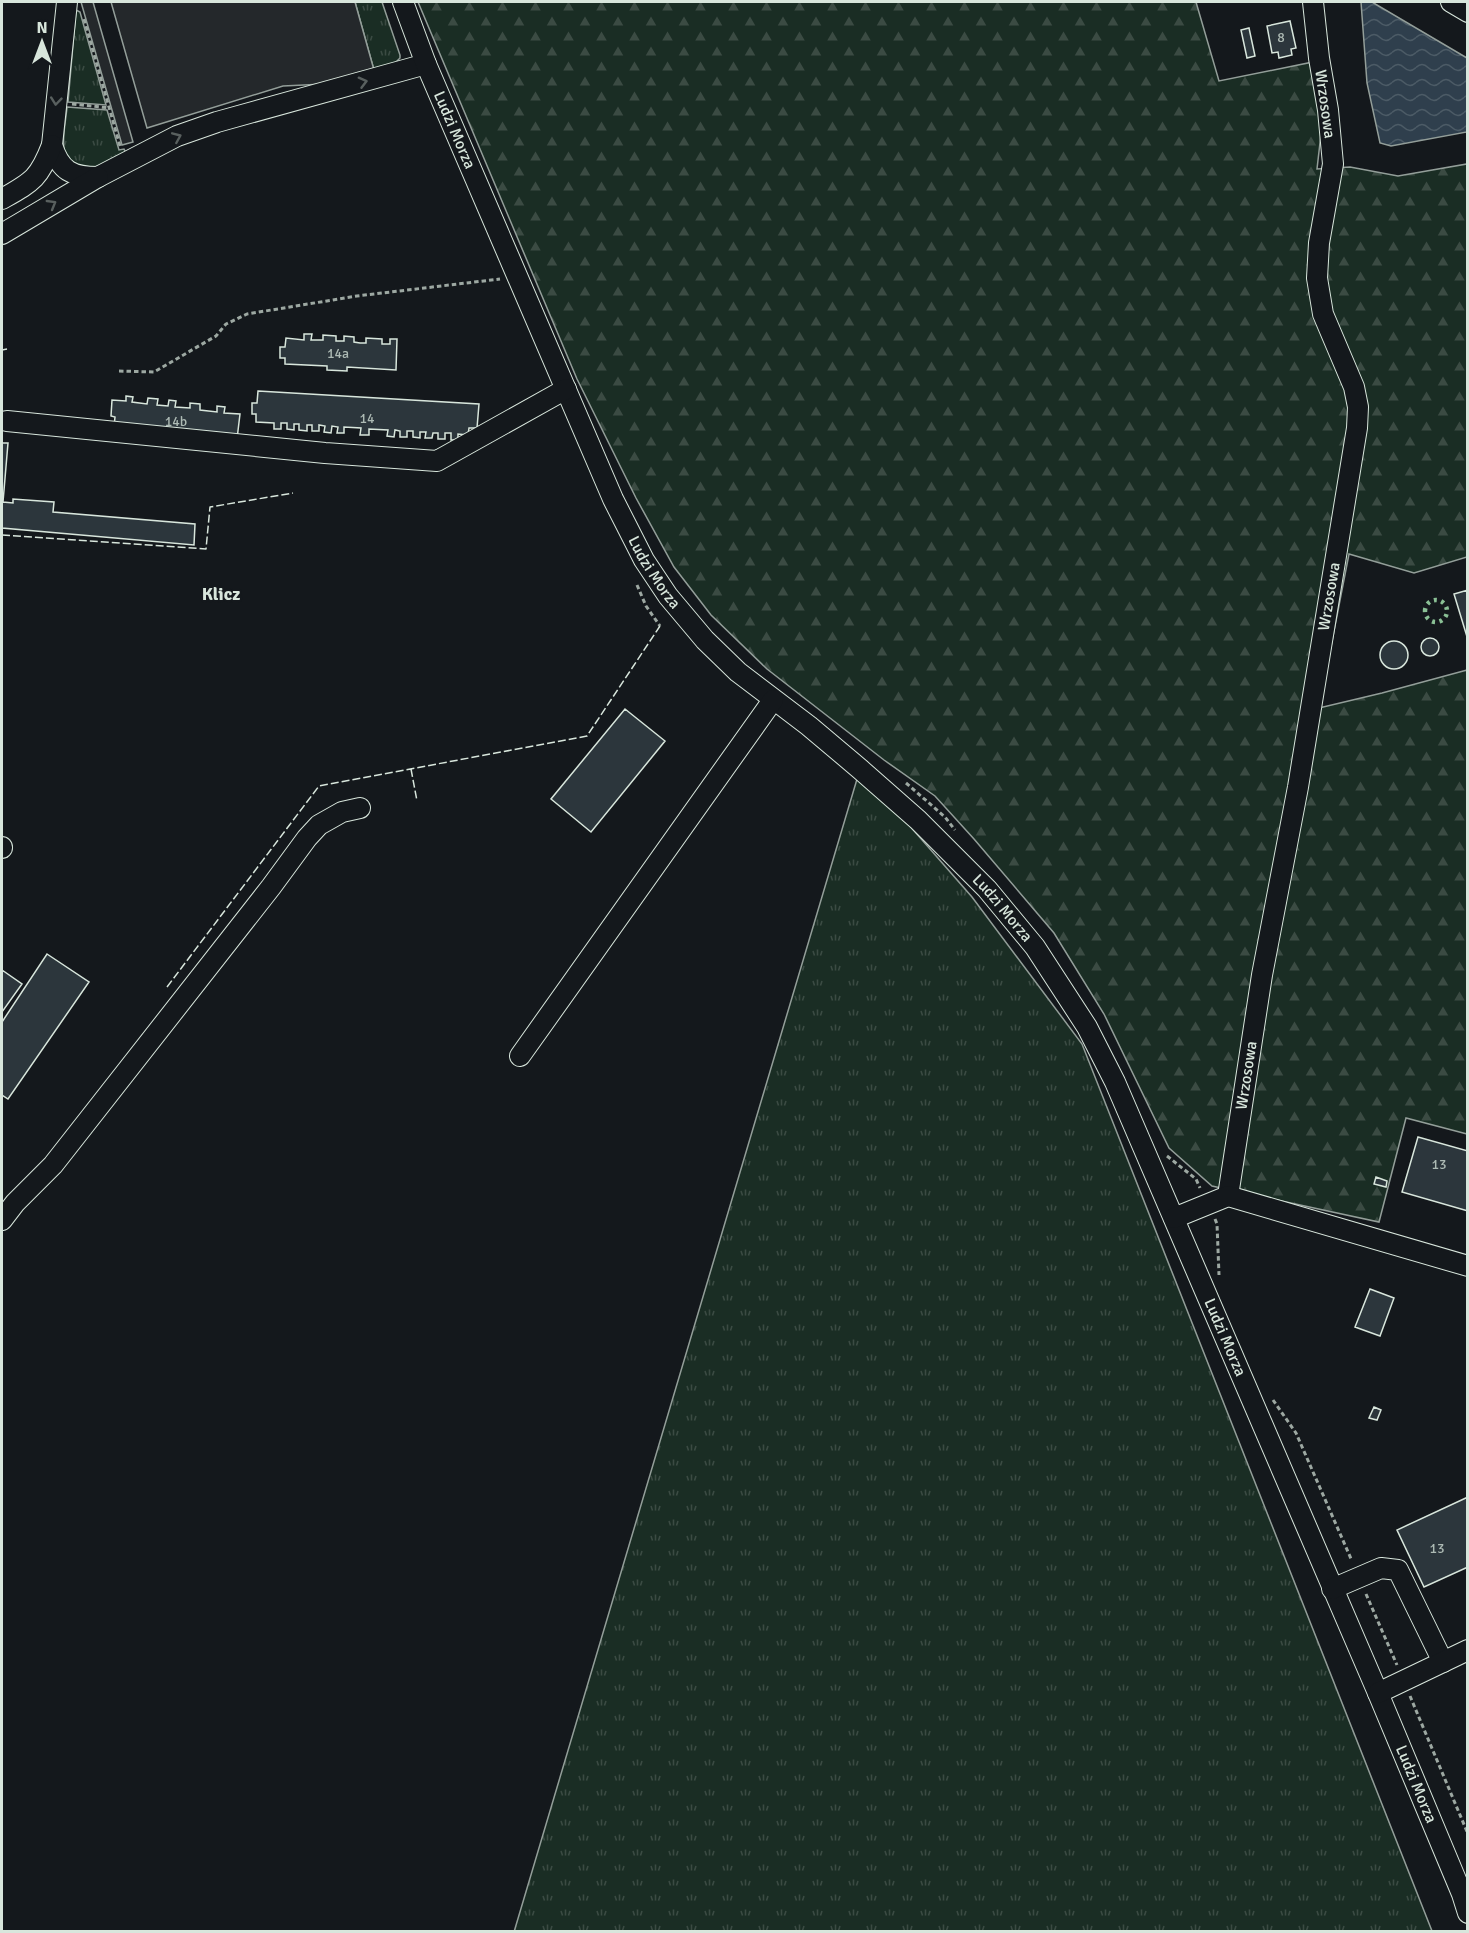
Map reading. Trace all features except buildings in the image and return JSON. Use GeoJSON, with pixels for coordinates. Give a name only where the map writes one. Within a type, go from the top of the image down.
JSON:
{"type":"FeatureCollection","features":[{"type":"Feature","properties":{"kind":"street","name":"Ludzi Morza"},"geometry":{"type":"LineString","coordinates":[[403,2],[426,64],[621,516],[644,560],[668,596],[705,640],[738,672],[833,746],[918,820],[987,890],[1035,947],[1087,1027],[1115,1082],[1466,1900]]}},
{"type":"Feature","properties":{"kind":"street","name":"Wrzosowa"},"geometry":{"type":"LineString","coordinates":[[1228,1196],[1262,975],[1310,720],[1357,428],[1358,407],[1354,387],[1323,314],[1317,278],[1319,243],[1333,164],[1313,2]]}},
{"type":"Feature","properties":{"kind":"street"},"geometry":{"type":"LineString","coordinates":[[1451,2],[1467,12]]}},
{"type":"Feature","properties":{"kind":"street"},"geometry":{"type":"LineString","coordinates":[[2,199],[36,178],[52,146],[56,103],[74,7]]}},
{"type":"Feature","properties":{"kind":"street"},"geometry":{"type":"LineString","coordinates":[[3,232],[98,177],[177,136],[426,64]]}},
{"type":"Feature","properties":{"kind":"street"},"geometry":{"type":"LineString","coordinates":[[52,146],[62,167],[84,177],[98,177]]}},
{"type":"Feature","properties":{"kind":"street"},"geometry":{"type":"LineString","coordinates":[[7,421],[326,453],[437,461],[566,389]]}},
{"type":"Feature","properties":{"kind":"street"},"geometry":{"type":"LineString","coordinates":[[520,1056],[773,700]]}},
{"type":"Feature","properties":{"kind":"street"},"geometry":{"type":"LineString","coordinates":[[2,1220],[15,1203],[52,1165],[307,838],[319,825],[342,812],[360,807]]}},
{"type":"Feature","properties":{"kind":"street"},"geometry":{"type":"LineString","coordinates":[[1174,1218],[1228,1196],[1467,1266]]}},
{"type":"Feature","properties":{"kind":"street"},"geometry":{"type":"LineString","coordinates":[[1332,1589],[1381,1568],[1398,1570],[1443,1662]]}},
{"type":"Feature","properties":{"kind":"street"},"geometry":{"type":"LineString","coordinates":[[1378,1693],[1467,1650]]}},
{"type":"Feature","properties":{"kind":"path"},"geometry":{"type":"LineString","coordinates":[[74,7],[110,108],[121,147]]}},
{"type":"Feature","properties":{"kind":"path"},"geometry":{"type":"LineString","coordinates":[[56,103],[110,108]]}},
{"type":"Feature","properties":{"kind":"path"},"geometry":{"type":"LineString","coordinates":[[119,371],[154,372],[216,336],[226,324],[247,314],[357,296],[516,276]]}},
{"type":"Feature","properties":{"kind":"path"},"geometry":{"type":"LineString","coordinates":[[905,782],[958,833]]}},
{"type":"Feature","properties":{"kind":"path"},"geometry":{"type":"LineString","coordinates":[[1167,1156],[1196,1179],[1217,1224],[1219,1280]]}},
{"type":"Feature","properties":{"kind":"path"},"geometry":{"type":"LineString","coordinates":[[1271,1397],[1296,1433],[1404,1681],[1467,1834]]}},
{"type":"Feature","properties":{"kind":"green space"},"geometry":{"type":"Polygon","coordinates":[[[355,2],[382,2],[400,55],[394,64],[374,70],[355,2]]]}},
{"type":"Feature","properties":{"kind":"green space"},"geometry":{"type":"Polygon","coordinates":[[[418,2],[1196,2],[1219,81],[1313,62],[1321,134],[1317,169],[1350,167],[1398,176],[1467,164],[1467,557],[1414,573],[1349,554],[1319,708],[1467,670],[1467,1134],[1406,1118],[1379,1222],[1212,1186],[1169,1148],[1104,1014],[1054,933],[974,839],[935,796],[884,760],[767,669],[711,615],[674,567],[636,498],[577,379],[418,2]]]}},
{"type":"Feature","properties":{"kind":"green space"},"geometry":{"type":"Polygon","coordinates":[[[76,10],[80,12],[106,105],[68,102],[76,10]]]}},
{"type":"Feature","properties":{"kind":"green space"},"geometry":{"type":"Polygon","coordinates":[[[67,107],[107,110],[119,150],[124,149],[126,153],[98,166],[83,168],[76,166],[64,151],[67,107]]]}},
{"type":"Feature","properties":{"kind":"green space"},"geometry":{"type":"Polygon","coordinates":[[[860,769],[972,897],[1082,1044],[1432,1931],[514,1932],[860,769]]]}},
{"type":"Feature","properties":{"kind":"shaded area"},"geometry":{"type":"Polygon","coordinates":[[[81,2],[93,2],[133,142],[122,145],[81,2]]]}},
{"type":"Feature","properties":{"kind":"shaded area"},"geometry":{"type":"Polygon","coordinates":[[[111,2],[355,2],[374,70],[325,84],[283,86],[147,128],[111,2]]]}},
{"type":"Feature","properties":{"kind":"water"},"geometry":{"type":"Polygon","coordinates":[[[1361,2],[1372,2],[1467,58],[1467,132],[1391,146],[1380,143],[1367,83],[1361,2]]]}},
{"type":"Feature","properties":{"kind":"hedge"},"geometry":{"type":"LineString","coordinates":[[1436,600],[1444,603],[1447,611],[1444,619],[1436,622],[1428,619],[1425,611],[1428,603],[1436,600]]}},
{"type":"Feature","properties":{"kind":"fence"},"geometry":{"type":"LineString","coordinates":[[2,350],[7,349]]}},
{"type":"Feature","properties":{"kind":"fence"},"geometry":{"type":"LineString","coordinates":[[2,535],[206,549],[210,507],[293,493]]}},
{"type":"Feature","properties":{"kind":"fence"},"geometry":{"type":"LineString","coordinates":[[167,987],[319,786],[587,736],[660,626]]}},
{"type":"Feature","properties":{"kind":"fence"},"geometry":{"type":"LineString","coordinates":[[411,769],[417,801]]}},
{"type":"Feature","properties":{"kind":"district","name":"Klicz"},"geometry":{"type":"Point","coordinates":[221,594]}}]}
